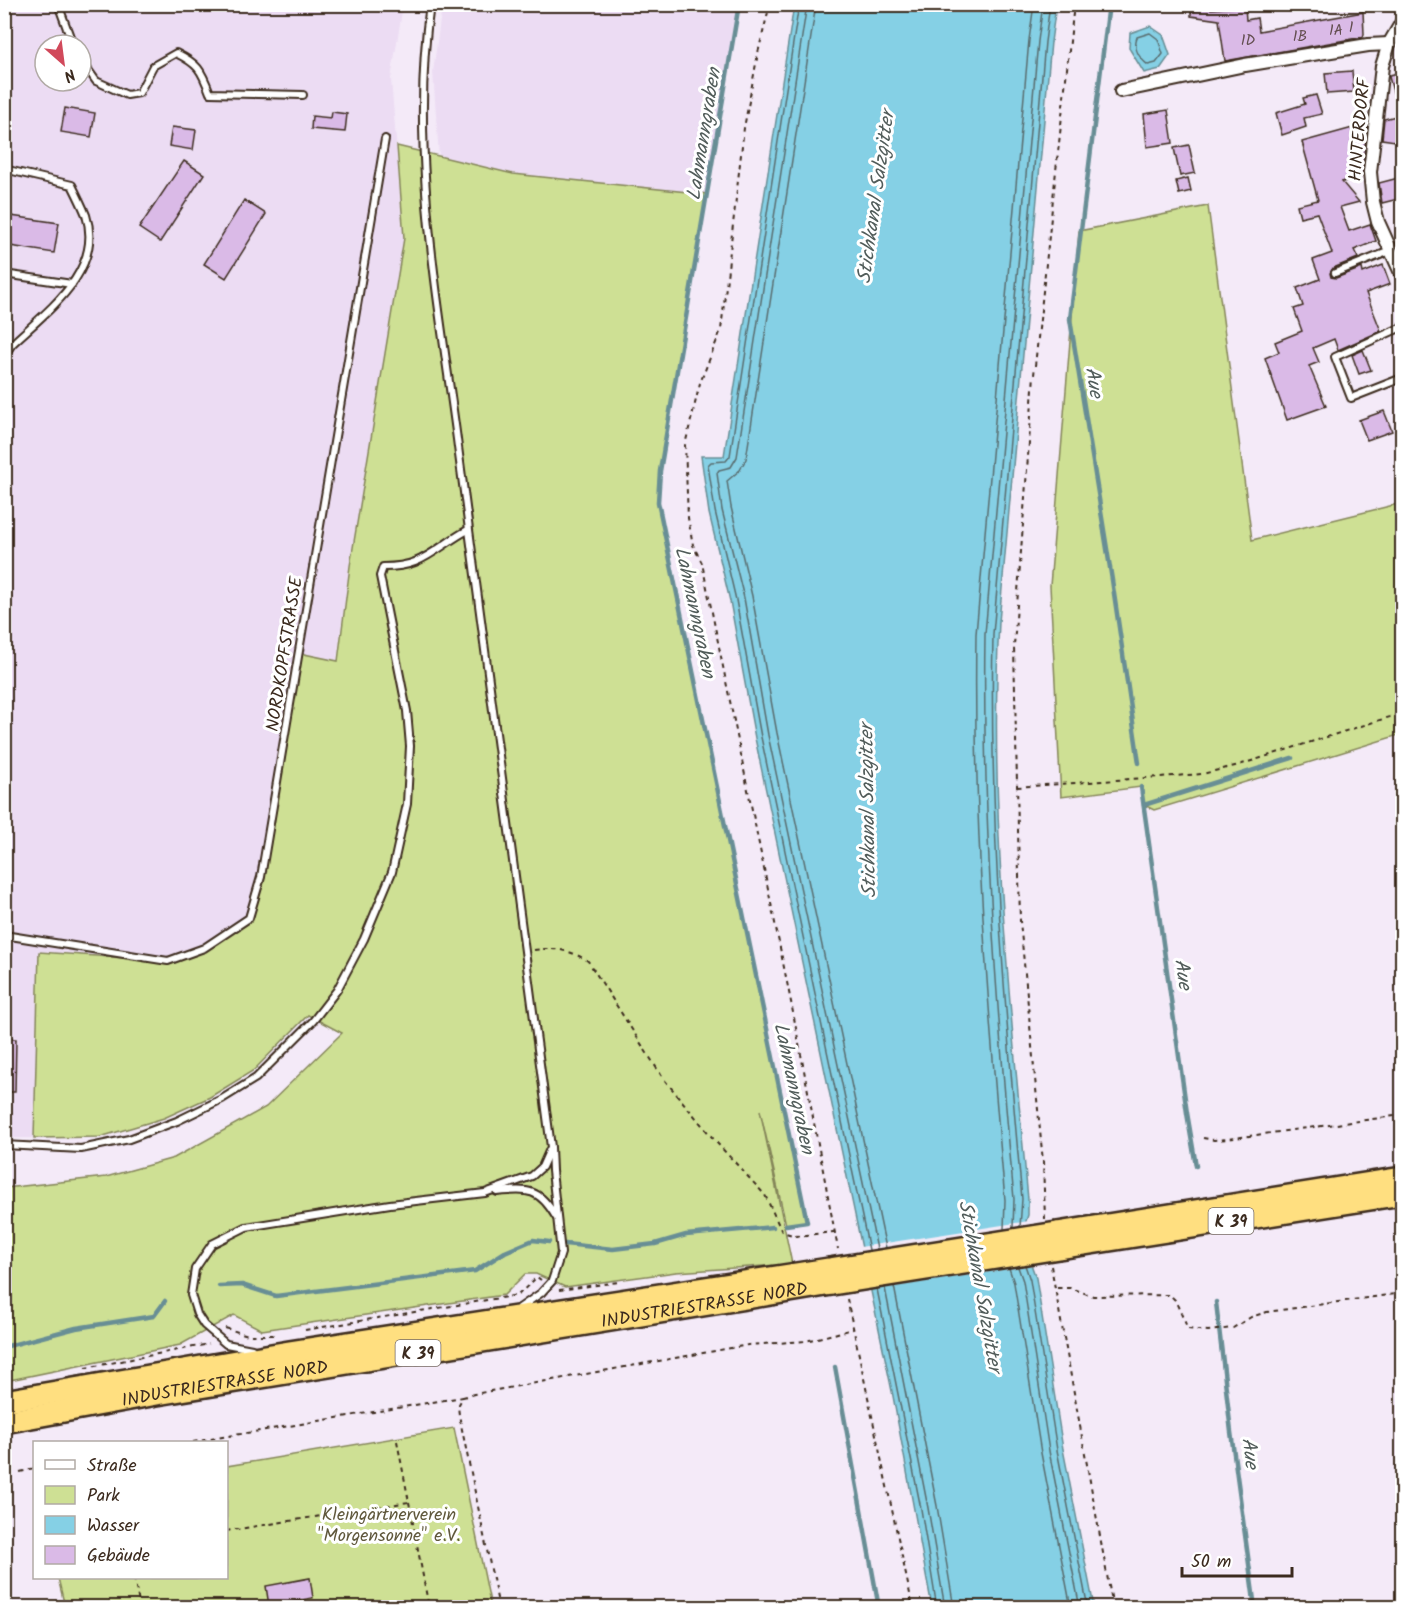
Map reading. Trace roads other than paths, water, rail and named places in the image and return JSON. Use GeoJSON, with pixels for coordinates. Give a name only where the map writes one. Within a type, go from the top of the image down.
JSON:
{"type":"FeatureCollection","features":[{"type":"Feature","properties":{"kind":"highway","name":"INDUSTRIESTRASSE NORD"},"geometry":{"type":"LineString","coordinates":[[1053,1242],[1402,1178]]}},
{"type":"Feature","properties":{"kind":"highway","name":"INDUSTRIESTRASSE NORD"},"geometry":{"type":"LineString","coordinates":[[4,1422],[837,1276],[1053,1242],[1402,1194]]}},
{"type":"Feature","properties":{"kind":"highway","name":"INDUSTRIESTRASSE NORD"},"geometry":{"type":"LineString","coordinates":[[4,1401],[505,1318],[837,1276]]}},
{"type":"Feature","properties":{"kind":"street","name":"HINTERDORF"},"geometry":{"type":"LineString","coordinates":[[1402,22],[1389,44],[1382,66],[1370,172],[1378,222],[1402,275]]}},
{"type":"Feature","properties":{"kind":"street"},"geometry":{"type":"LineString","coordinates":[[1121,91],[1245,65],[1368,45],[1389,44]]}},
{"type":"Feature","properties":{"kind":"lane"},"geometry":{"type":"LineString","coordinates":[[57,4],[68,33]]}},
{"type":"Feature","properties":{"kind":"lane"},"geometry":{"type":"LineString","coordinates":[[430,4],[426,33],[423,139],[430,233],[551,1147],[561,1253],[552,1281],[542,1293],[505,1318]]}},
{"type":"Feature","properties":{"kind":"lane"},"geometry":{"type":"LineString","coordinates":[[93,77],[96,81],[128,95],[139,93],[153,66],[176,52],[193,61],[203,75],[210,93],[303,95]]}},
{"type":"Feature","properties":{"kind":"lane","name":"NORDKOPFSTRASSE"},"geometry":{"type":"LineString","coordinates":[[4,935],[168,961],[204,948],[249,918],[261,877],[385,139]]}},
{"type":"Feature","properties":{"kind":"lane"},"geometry":{"type":"LineString","coordinates":[[4,169],[72,185],[86,217],[89,247],[83,268],[72,284],[12,344],[4,356]]}},
{"type":"Feature","properties":{"kind":"lane"},"geometry":{"type":"LineString","coordinates":[[1335,273],[1390,251]]}},
{"type":"Feature","properties":{"kind":"lane"},"geometry":{"type":"LineString","coordinates":[[4,274],[72,284]]}},
{"type":"Feature","properties":{"kind":"lane"},"geometry":{"type":"LineString","coordinates":[[1402,327],[1335,357],[1351,398],[1402,378]]}},
{"type":"Feature","properties":{"kind":"lane"},"geometry":{"type":"LineString","coordinates":[[4,1145],[81,1149],[129,1139],[177,1121],[222,1099],[256,1078],[313,1021],[337,990],[364,939],[392,872],[407,804],[410,746],[407,711],[380,576],[383,567],[400,566],[417,561],[468,530]]}},
{"type":"Feature","properties":{"kind":"lane"},"geometry":{"type":"LineString","coordinates":[[485,1193],[532,1176],[542,1167],[551,1147]]}},
{"type":"Feature","properties":{"kind":"lane"},"geometry":{"type":"LineString","coordinates":[[289,1352],[241,1348],[226,1344],[204,1325],[197,1314],[191,1295],[195,1269],[212,1244],[246,1227],[390,1204],[485,1193],[531,1191],[539,1194],[548,1203],[558,1220]]}},
{"type":"Feature","properties":{"kind":"water","name":"Stichkanal Salzgitter"},"geometry":{"type":"Polygon","coordinates":[[[794,5],[1056,5],[999,622],[997,766],[1008,983],[1028,1199],[1026,1221],[1063,1449],[1094,1607],[932,1607],[893,1396],[755,738],[730,601],[709,513],[701,456],[724,456],[794,5]]]}},
{"type":"Feature","properties":{"kind":"water"},"geometry":{"type":"Polygon","coordinates":[[[1150,26],[1163,35],[1170,55],[1160,69],[1144,73],[1129,48],[1130,33],[1150,26]]]}},
{"type":"Feature","properties":{"kind":"waterway","name":"Lahmanngraben"},"geometry":{"type":"LineString","coordinates":[[739,4],[660,471],[658,502],[807,1222],[786,1225]]}},
{"type":"Feature","properties":{"kind":"waterway","name":"Aue"},"geometry":{"type":"LineString","coordinates":[[1109,4],[1070,319],[1139,763]]}},
{"type":"Feature","properties":{"kind":"waterway"},"geometry":{"type":"LineString","coordinates":[[1144,805],[1292,758]]}},
{"type":"Feature","properties":{"kind":"waterway","name":"Aue"},"geometry":{"type":"LineString","coordinates":[[1141,787],[1196,1166]]}},
{"type":"Feature","properties":{"kind":"waterway"},"geometry":{"type":"LineString","coordinates":[[565,1244],[613,1249],[655,1244],[686,1235],[773,1227]]}},
{"type":"Feature","properties":{"kind":"waterway"},"geometry":{"type":"LineString","coordinates":[[219,1286],[242,1285],[276,1296],[475,1271],[505,1252],[533,1240],[549,1242]]}},
{"type":"Feature","properties":{"kind":"waterway"},"geometry":{"type":"LineString","coordinates":[[4,1347],[76,1328],[154,1316],[165,1301]]}},
{"type":"Feature","properties":{"kind":"waterway","name":"Aue"},"geometry":{"type":"LineString","coordinates":[[1216,1302],[1255,1608]]}},
{"type":"Feature","properties":{"kind":"waterway","name":"Lahmanngraben"},"geometry":{"type":"LineString","coordinates":[[835,1367],[879,1608]]}},
{"type":"Feature","properties":{"kind":"park label","name":"Kleingärtnerverein \"Morgensonne\" e.V."},"geometry":{"type":"Point","coordinates":[389,1524]}}]}
